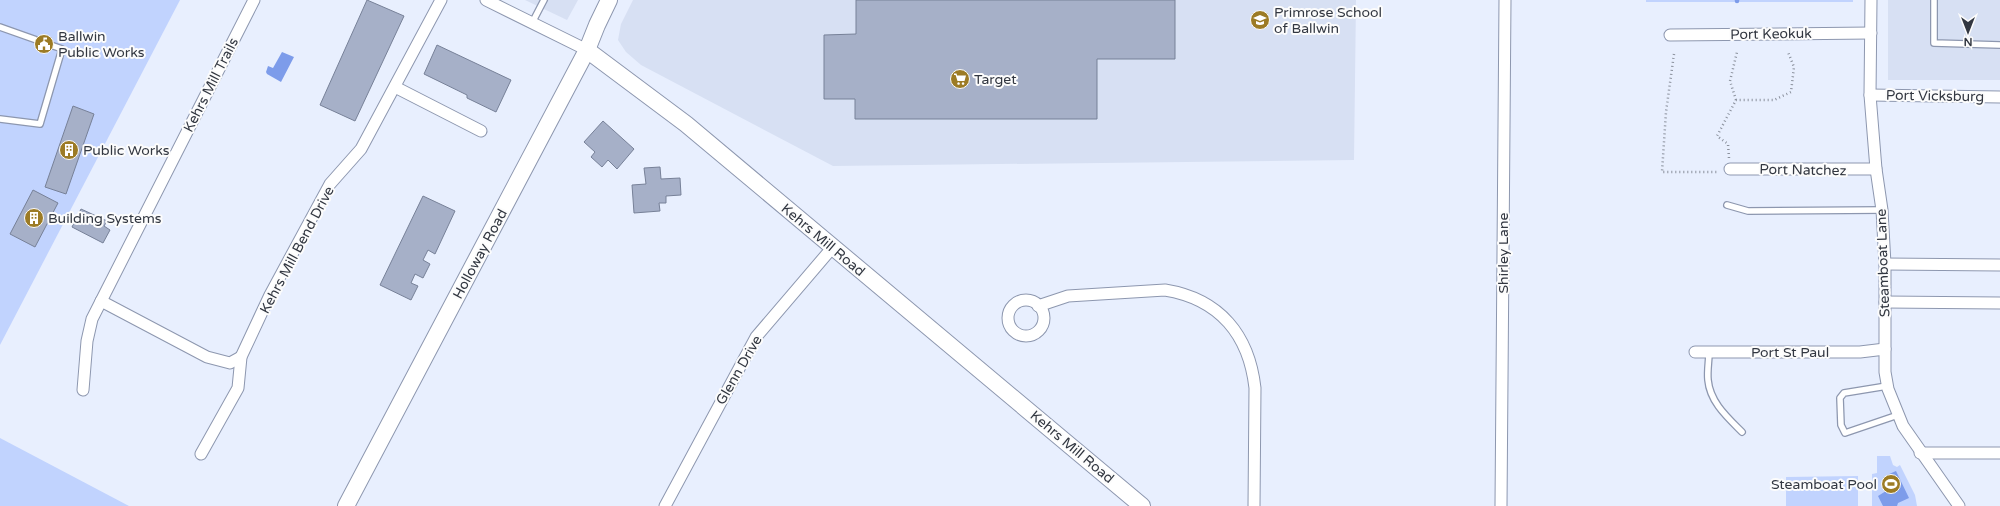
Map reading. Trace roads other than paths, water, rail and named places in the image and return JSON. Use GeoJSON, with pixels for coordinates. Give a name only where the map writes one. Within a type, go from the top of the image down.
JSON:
{"type":"FeatureCollection","features":[{"type":"Feature","properties":{"kind":"street","name":"Kehrs Mill Trails"},"geometry":{"type":"LineString","coordinates":[[83,390],[87,341],[92,320],[254,0]]}},
{"type":"Feature","properties":{"kind":"street","name":"Kehrs Mill Bend Drive"},"geometry":{"type":"LineString","coordinates":[[201,454],[238,388],[241,358],[270,295],[330,184],[361,149],[441,0]]}},
{"type":"Feature","properties":{"kind":"street","name":"Kehrs Mill Road"},"geometry":{"type":"LineString","coordinates":[[486,0],[587,50],[686,124],[832,248],[1142,506]]}},
{"type":"Feature","properties":{"kind":"street","name":"Holloway Road"},"geometry":{"type":"LineString","coordinates":[[346,506],[587,50],[609,0]]}},
{"type":"Feature","properties":{"kind":"street","name":"Shirley Lane"},"geometry":{"type":"LineString","coordinates":[[1501,506],[1505,0]]}},
{"type":"Feature","properties":{"kind":"street","name":"Steamboat Lane"},"geometry":{"type":"LineString","coordinates":[[1871,0],[1870,95],[1876,169],[1882,210],[1885,264],[1885,372],[1887,386],[1898,415],[1920,453],[1959,506]]}},
{"type":"Feature","properties":{"kind":"street","name":"Port Keokuk"},"geometry":{"type":"LineString","coordinates":[[1670,35],[1871,33]]}},
{"type":"Feature","properties":{"kind":"street"},"geometry":{"type":"LineString","coordinates":[[395,87],[481,131]]}},
{"type":"Feature","properties":{"kind":"street","name":"Port Vicksburg"},"geometry":{"type":"LineString","coordinates":[[1870,95],[2000,97]]}},
{"type":"Feature","properties":{"kind":"street","name":"Port Natchez"},"geometry":{"type":"LineString","coordinates":[[1730,169],[1876,169]]}},
{"type":"Feature","properties":{"kind":"street","name":"Glenn Drive"},"geometry":{"type":"LineString","coordinates":[[666,506],[756,337],[832,248]]}},
{"type":"Feature","properties":{"kind":"street"},"geometry":{"type":"LineString","coordinates":[[1885,264],[2000,264]]}},
{"type":"Feature","properties":{"kind":"street"},"geometry":{"type":"LineString","coordinates":[[1038,306],[1068,296],[1165,290],[1181,292],[1196,298],[1211,307],[1226,319],[1236,330],[1243,343],[1250,357],[1254,373],[1254,506]]}},
{"type":"Feature","properties":{"kind":"street"},"geometry":{"type":"LineString","coordinates":[[101,301],[207,357],[230,362],[241,358]]}},
{"type":"Feature","properties":{"kind":"street"},"geometry":{"type":"LineString","coordinates":[[1885,302],[2000,303]]}},
{"type":"Feature","properties":{"kind":"street","name":"Port St Paul"},"geometry":{"type":"LineString","coordinates":[[1695,352],[1860,352],[1885,349]]}},
{"type":"Feature","properties":{"kind":"street"},"geometry":{"type":"LineString","coordinates":[[1920,453],[2000,453]]}},
{"type":"Feature","properties":{"kind":"lane"},"geometry":{"type":"LineString","coordinates":[[532,23],[544,0]]}},
{"type":"Feature","properties":{"kind":"lane"},"geometry":{"type":"LineString","coordinates":[[1934,0],[1934,43],[2000,45]]}},
{"type":"Feature","properties":{"kind":"lane"},"geometry":{"type":"LineString","coordinates":[[0,27],[62,49],[40,124],[0,119]]}},
{"type":"Feature","properties":{"kind":"lane"},"geometry":{"type":"LineString","coordinates":[[1727,204],[1748,211],[1882,210]]}},
{"type":"Feature","properties":{"kind":"lane"},"geometry":{"type":"LineString","coordinates":[[1709,352],[1708,381],[1712,394],[1720,410],[1742,432]]}},
{"type":"Feature","properties":{"kind":"lane"},"geometry":{"type":"LineString","coordinates":[[1887,386],[1844,393],[1840,398],[1841,425],[1845,432],[1898,415]]}},
{"type":"Feature","properties":{"kind":"water"},"geometry":{"type":"Polygon","coordinates":[[[282,52],[294,57],[281,82],[266,72],[268,66],[273,68],[282,52]]]}},
{"type":"Feature","properties":{"kind":"water"},"geometry":{"type":"Polygon","coordinates":[[[1896,471],[1909,498],[1898,503],[1897,506],[1883,506],[1878,496],[1886,491],[1887,475],[1896,471]]]}},
{"type":"Feature","properties":{"kind":"place","name":"Primrose School of Ballwin"},"geometry":{"type":"Point","coordinates":[1260,20]}},
{"type":"Feature","properties":{"kind":"place","name":"Ballwin Public Works"},"geometry":{"type":"Point","coordinates":[44,44]}},
{"type":"Feature","properties":{"kind":"place","name":"Target"},"geometry":{"type":"Point","coordinates":[960,79]}},
{"type":"Feature","properties":{"kind":"place","name":"Public Works"},"geometry":{"type":"Point","coordinates":[69,150]}},
{"type":"Feature","properties":{"kind":"place","name":"Building Systems"},"geometry":{"type":"Point","coordinates":[34,218]}},
{"type":"Feature","properties":{"kind":"place","name":"Steamboat Pool"},"geometry":{"type":"Point","coordinates":[1891,484]}}]}
